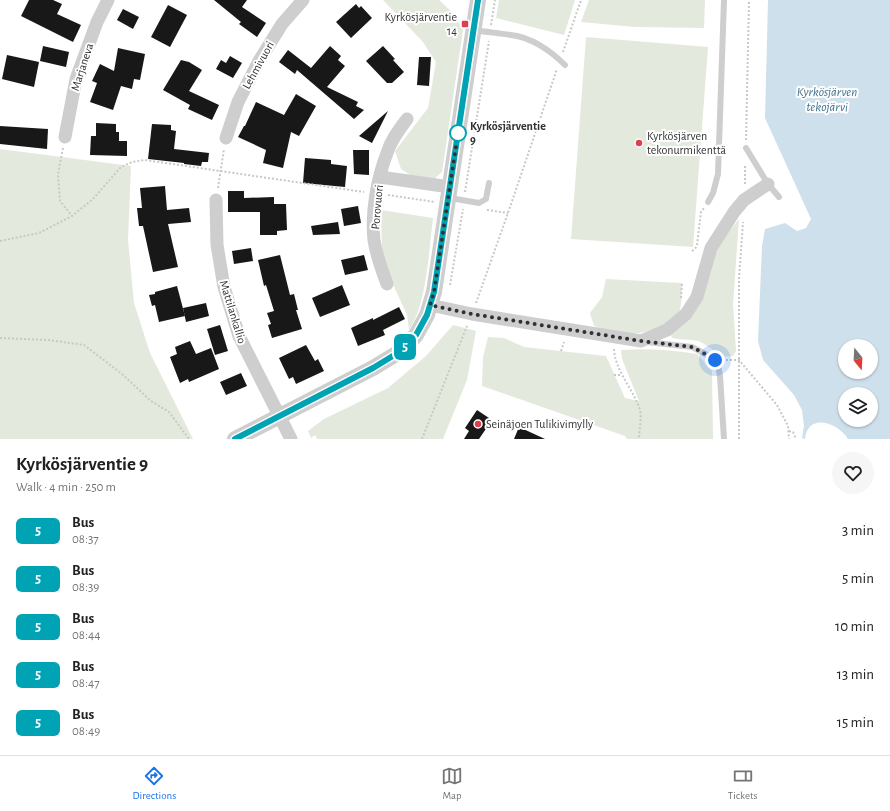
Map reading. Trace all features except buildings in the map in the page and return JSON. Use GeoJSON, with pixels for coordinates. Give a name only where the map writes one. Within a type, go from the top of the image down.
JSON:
{"type":"FeatureCollection","features":[{"type":"Feature","properties":{"kind":"street","name":"Marjaneva"},"geometry":{"type":"LineString","coordinates":[[65,137],[76,79],[97,22],[108,0]]}},
{"type":"Feature","properties":{"kind":"street","name":"Lehmivuori"},"geometry":{"type":"LineString","coordinates":[[226,138],[238,102],[259,61],[282,24],[303,0]]}},
{"type":"Feature","properties":{"kind":"street"},"geometry":{"type":"LineString","coordinates":[[235,439],[373,368],[401,351],[416,335],[427,315],[434,292],[478,0]]}},
{"type":"Feature","properties":{"kind":"street","name":"Porovuori"},"geometry":{"type":"LineString","coordinates":[[387,284],[378,259],[374,240],[376,194],[387,153],[396,135],[407,119]]}},
{"type":"Feature","properties":{"kind":"street","name":"Porovuori"},"geometry":{"type":"LineString","coordinates":[[380,177],[449,193]]}},
{"type":"Feature","properties":{"kind":"street"},"geometry":{"type":"LineString","coordinates":[[430,305],[472,314],[537,320],[641,341],[667,330],[686,314],[697,297],[711,248],[734,212],[744,200],[768,184]]}},
{"type":"Feature","properties":{"kind":"street","name":"Mattilankallio"},"geometry":{"type":"LineString","coordinates":[[216,200],[217,245],[224,287],[238,336],[291,439]]}},
{"type":"Feature","properties":{"kind":"lane"},"geometry":{"type":"LineString","coordinates":[[708,202],[713,193],[718,174],[724,0]]}},
{"type":"Feature","properties":{"kind":"lane"},"geometry":{"type":"LineString","coordinates":[[473,30],[494,34],[512,35],[538,44],[565,65]]}},
{"type":"Feature","properties":{"kind":"lane"},"geometry":{"type":"LineString","coordinates":[[746,148],[768,184],[779,197]]}},
{"type":"Feature","properties":{"kind":"lane"},"geometry":{"type":"LineString","coordinates":[[449,193],[479,202],[486,199],[489,183]]}},
{"type":"Feature","properties":{"kind":"lane"},"geometry":{"type":"LineString","coordinates":[[641,341],[692,347],[713,358],[718,365],[720,376],[724,439]]}},
{"type":"Feature","properties":{"kind":"path"},"geometry":{"type":"LineString","coordinates":[[422,439],[472,314],[511,206],[581,0]]}},
{"type":"Feature","properties":{"kind":"path"},"geometry":{"type":"LineString","coordinates":[[65,137],[58,174],[60,201],[72,216]]}},
{"type":"Feature","properties":{"kind":"path"},"geometry":{"type":"LineString","coordinates":[[216,200],[226,138]]}},
{"type":"Feature","properties":{"kind":"path"},"geometry":{"type":"LineString","coordinates":[[0,241],[39,233],[72,216],[93,199],[121,167],[132,162],[145,160],[376,194]]}},
{"type":"Feature","properties":{"kind":"path"},"geometry":{"type":"LineString","coordinates":[[692,251],[695,250],[697,245],[701,212],[708,202]]}},
{"type":"Feature","properties":{"kind":"path"},"geometry":{"type":"LineString","coordinates":[[613,336],[614,355],[640,411],[639,439]]}},
{"type":"Feature","properties":{"kind":"path"},"geometry":{"type":"LineString","coordinates":[[0,338],[49,340],[84,345],[122,374],[151,401],[169,412],[189,439]]}},
{"type":"Feature","properties":{"kind":"path"},"geometry":{"type":"LineString","coordinates":[[739,360],[777,405],[784,416],[789,431],[789,439]]}},
{"type":"Feature","properties":{"kind":"path"},"geometry":{"type":"LineString","coordinates":[[614,375],[622,375]]}},
{"type":"Feature","properties":{"kind":"path"},"geometry":{"type":"LineString","coordinates":[[789,431],[793,432],[796,439]]}},
{"type":"Feature","properties":{"kind":"shaded area"},"geometry":{"type":"Polygon","coordinates":[[[383,0],[439,0],[453,13],[463,30],[442,172],[434,179],[415,178],[401,169],[395,151],[428,108],[436,62],[423,42],[383,0]]]}},
{"type":"Feature","properties":{"kind":"shaded area"},"geometry":{"type":"Polygon","coordinates":[[[499,0],[575,0],[564,35],[496,18],[499,0]]]}},
{"type":"Feature","properties":{"kind":"shaded area"},"geometry":{"type":"Polygon","coordinates":[[[589,0],[705,0],[704,28],[635,27],[581,22],[589,0]]]}},
{"type":"Feature","properties":{"kind":"shaded area","name":"Kyrkösjärven tekonurmikenttä"},"geometry":{"type":"Polygon","coordinates":[[[586,37],[708,47],[693,247],[571,239],[586,37]]]}},
{"type":"Feature","properties":{"kind":"shaded area"},"geometry":{"type":"Polygon","coordinates":[[[0,149],[131,166],[128,240],[134,303],[150,353],[193,439],[0,439],[0,149]]]}},
{"type":"Feature","properties":{"kind":"shaded area"},"geometry":{"type":"Polygon","coordinates":[[[381,210],[433,218],[426,276],[420,306],[409,330],[407,315],[392,282],[382,254],[381,210]]]}},
{"type":"Feature","properties":{"kind":"shaded area"},"geometry":{"type":"Polygon","coordinates":[[[739,219],[733,304],[736,351],[733,356],[728,356],[719,354],[698,341],[672,338],[671,335],[701,300],[711,272],[715,254],[726,235],[739,219]]]}},
{"type":"Feature","properties":{"kind":"shaded area"},"geometry":{"type":"Polygon","coordinates":[[[606,279],[682,283],[681,305],[677,317],[669,323],[635,334],[620,333],[594,326],[590,313],[602,297],[606,279]]]}},
{"type":"Feature","properties":{"kind":"shaded area"},"geometry":{"type":"Polygon","coordinates":[[[453,325],[476,331],[467,380],[443,439],[317,439],[315,435],[311,438],[308,431],[324,419],[388,388],[426,356],[453,325]]]}},
{"type":"Feature","properties":{"kind":"shaded area"},"geometry":{"type":"Polygon","coordinates":[[[488,337],[504,338],[524,347],[606,356],[625,398],[639,401],[622,359],[621,350],[640,349],[678,351],[697,354],[712,371],[713,439],[627,439],[625,436],[482,386],[483,357],[488,337]]]}},
{"type":"Feature","properties":{"kind":"water","name":"Kyrkösjärven tekojärvi"},"geometry":{"type":"Polygon","coordinates":[[[768,0],[890,0],[890,439],[848,439],[837,428],[824,423],[812,425],[807,431],[805,439],[802,438],[804,426],[802,410],[794,395],[763,360],[758,341],[762,246],[765,229],[785,223],[797,231],[806,228],[811,219],[765,118],[768,0]]]}},
{"type":"Feature","properties":{"kind":"bus line","name":"5"},"geometry":{"type":"LineString","coordinates":[[235,439],[373,368],[401,351],[416,335],[427,315],[434,292],[478,0]]}},
{"type":"Feature","properties":{"kind":"place","name":"Kyrkösjärventie 14"},"geometry":{"type":"Point","coordinates":[465,24]}},
{"type":"Feature","properties":{"kind":"place","name":"Kyrkösjärventie 9"},"geometry":{"type":"Point","coordinates":[458,133]}},
{"type":"Feature","properties":{"kind":"place","name":"Kyrkösjärven tekonurmikenttä"},"geometry":{"type":"Point","coordinates":[639,143]}},
{"type":"Feature","properties":{"kind":"place","name":"Seinäjoen Tulikivimylly"},"geometry":{"type":"Point","coordinates":[478,424]}},
{"type":"Feature","properties":{"kind":"route"},"geometry":{"type":"LineString","coordinates":[[458,133],[434,292],[430,305],[472,314],[641,341],[692,347],[715,360]]}}]}
